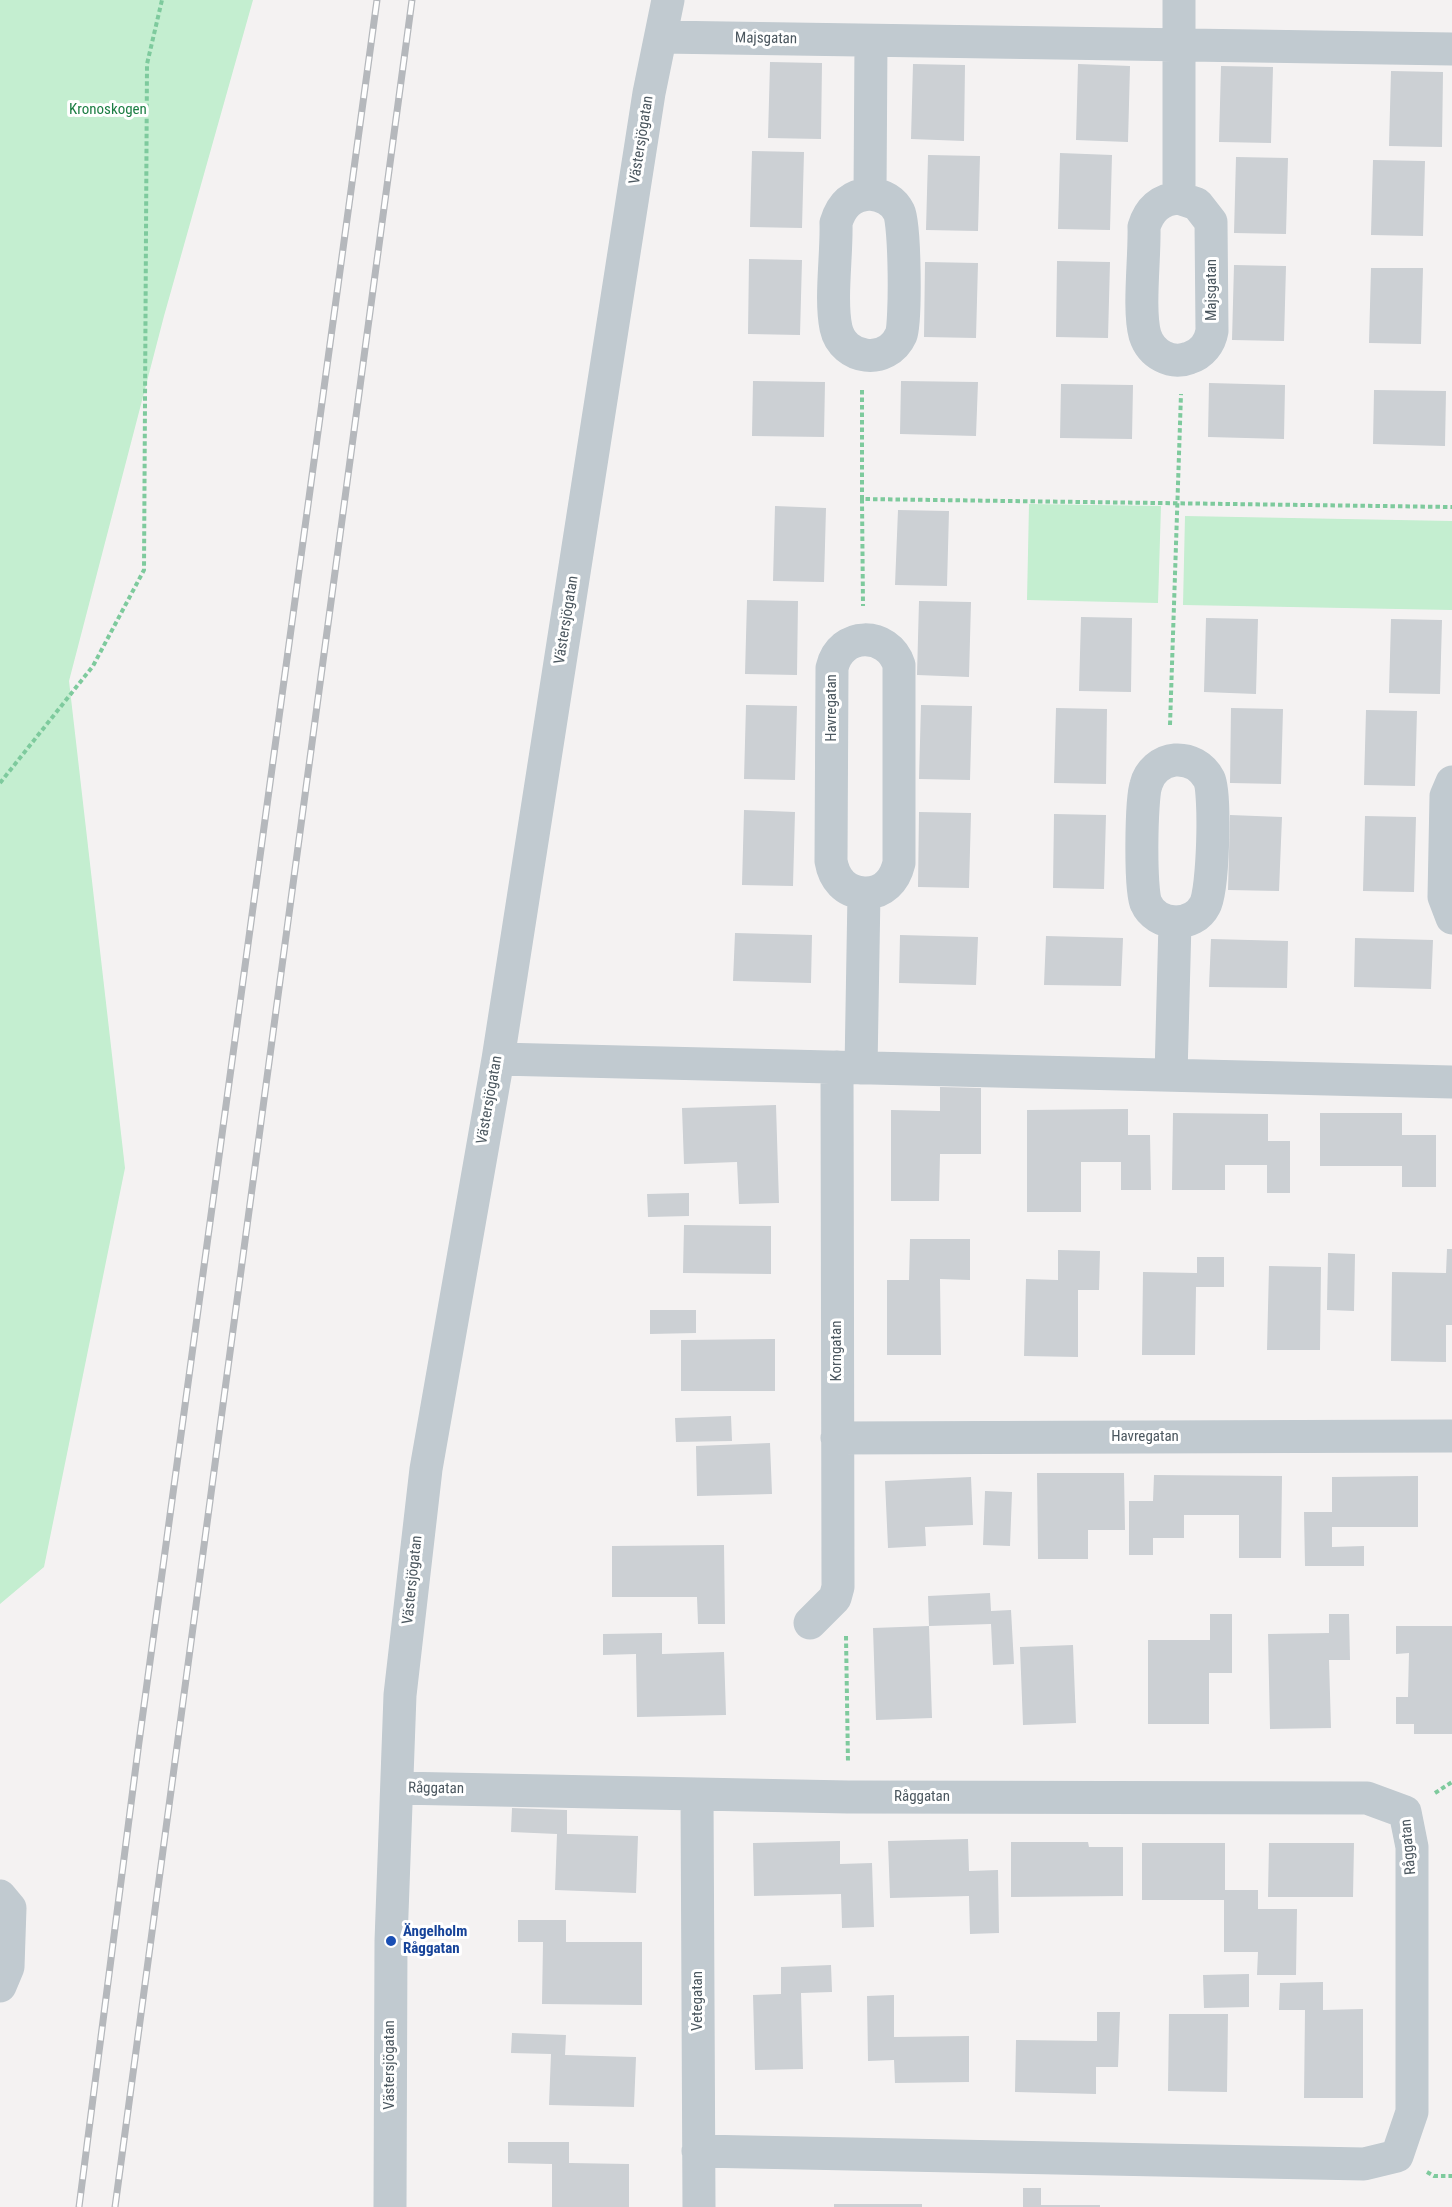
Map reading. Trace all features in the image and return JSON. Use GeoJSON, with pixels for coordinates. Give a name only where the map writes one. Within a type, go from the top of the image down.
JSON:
{"type":"FeatureCollection","features":[{"type":"Feature","properties":{"kind":"street","name":"Västersjögatan"},"geometry":{"type":"LineString","coordinates":[[390,2207],[390,2044],[400,1695],[426,1469],[498,1059],[650,93],[668,0]]}},
{"type":"Feature","properties":{"kind":"street"},"geometry":{"type":"LineString","coordinates":[[1179,0],[1179,198],[1160,203],[1150,213],[1144,227],[1144,326],[1148,342],[1158,354],[1171,360],[1182,360]]}},
{"type":"Feature","properties":{"kind":"street","name":"Majsgatan"},"geometry":{"type":"LineString","coordinates":[[661,37],[1452,49]]}},
{"type":"Feature","properties":{"kind":"street"},"geometry":{"type":"LineString","coordinates":[[870,194],[871,41]]}},
{"type":"Feature","properties":{"kind":"street"},"geometry":{"type":"LineString","coordinates":[[870,194],[888,199],[902,217],[903,329],[897,342],[886,352],[873,356],[862,355],[844,344],[836,330],[836,223],[841,209],[851,199],[870,194]]}},
{"type":"Feature","properties":{"kind":"street","name":"Majsgatan"},"geometry":{"type":"LineString","coordinates":[[1179,198],[1189,200],[1203,208],[1212,229],[1212,333],[1202,350],[1182,360]]}},
{"type":"Feature","properties":{"kind":"street"},"geometry":{"type":"LineString","coordinates":[[849,1067],[864,893],[879,890],[887,885],[897,872],[899,862],[900,674],[897,658],[887,646],[863,639]]}},
{"type":"Feature","properties":{"kind":"street","name":"Havregatan"},"geometry":{"type":"LineString","coordinates":[[863,639],[845,646],[832,665],[831,861],[841,883],[853,892],[864,893]]}},
{"type":"Feature","properties":{"kind":"street"},"geometry":{"type":"LineString","coordinates":[[1171,760],[1187,761],[1200,767],[1209,779],[1213,795],[1208,900],[1194,917],[1175,922],[1164,920],[1151,912],[1142,891],[1145,786],[1155,770],[1171,760]]}},
{"type":"Feature","properties":{"kind":"street"},"geometry":{"type":"LineString","coordinates":[[1452,782],[1446,796],[1444,897],[1452,918]]}},
{"type":"Feature","properties":{"kind":"street"},"geometry":{"type":"LineString","coordinates":[[1171,1075],[1175,922]]}},
{"type":"Feature","properties":{"kind":"street"},"geometry":{"type":"LineString","coordinates":[[498,1059],[1452,1082]]}},
{"type":"Feature","properties":{"kind":"street","name":"Korngatan"},"geometry":{"type":"LineString","coordinates":[[818,1616],[837,1592],[837,1438],[849,1067]]}},
{"type":"Feature","properties":{"kind":"street","name":"Havregatan"},"geometry":{"type":"LineString","coordinates":[[837,1438],[1452,1436]]}},
{"type":"Feature","properties":{"kind":"street","name":"Råggatan"},"geometry":{"type":"LineString","coordinates":[[397,1788],[848,1797],[1367,1798],[1405,1812],[1412,1847],[1412,2112],[1397,2156],[1364,2164],[698,2151]]}},
{"type":"Feature","properties":{"kind":"street","name":"Vetegatan"},"geometry":{"type":"LineString","coordinates":[[697,1794],[699,2207]]}},
{"type":"Feature","properties":{"kind":"street"},"geometry":{"type":"LineString","coordinates":[[0,1896],[10,1908],[8,1967],[0,1986]]}},
{"type":"Feature","properties":{"kind":"path"},"geometry":{"type":"LineString","coordinates":[[0,783],[93,666],[144,570],[147,64],[162,0]]}},
{"type":"Feature","properties":{"kind":"path"},"geometry":{"type":"LineString","coordinates":[[862,355],[863,639]]}},
{"type":"Feature","properties":{"kind":"path"},"geometry":{"type":"LineString","coordinates":[[1171,760],[1182,360]]}},
{"type":"Feature","properties":{"kind":"path"},"geometry":{"type":"LineString","coordinates":[[862,499],[1452,507]]}},
{"type":"Feature","properties":{"kind":"path"},"geometry":{"type":"LineString","coordinates":[[818,1616],[843,1627],[847,1642],[848,1797]]}},
{"type":"Feature","properties":{"kind":"green space","name":"Kronoskogen"},"geometry":{"type":"Polygon","coordinates":[[[0,0],[253,0],[164,316],[69,681],[125,1168],[44,1567],[0,1604],[0,0]]]}},
{"type":"Feature","properties":{"kind":"green space"},"geometry":{"type":"Polygon","coordinates":[[[1029,504],[1161,506],[1158,603],[1027,600],[1029,504]]]}},
{"type":"Feature","properties":{"kind":"green space"},"geometry":{"type":"Polygon","coordinates":[[[1185,516],[1452,521],[1452,610],[1183,605],[1185,516]]]}},
{"type":"Feature","properties":{"kind":"building"},"geometry":{"type":"Polygon","coordinates":[[[770,62],[822,63],[821,139],[768,138],[770,62]]]}},
{"type":"Feature","properties":{"kind":"building"},"geometry":{"type":"Polygon","coordinates":[[[913,64],[965,65],[964,141],[911,139],[913,64]]]}},
{"type":"Feature","properties":{"kind":"building"},"geometry":{"type":"Polygon","coordinates":[[[1078,64],[1130,66],[1128,142],[1076,140],[1078,64]]]}},
{"type":"Feature","properties":{"kind":"building"},"geometry":{"type":"Polygon","coordinates":[[[1221,66],[1273,67],[1271,143],[1219,142],[1221,66]]]}},
{"type":"Feature","properties":{"kind":"building"},"geometry":{"type":"Polygon","coordinates":[[[1391,71],[1443,72],[1442,147],[1389,146],[1391,71]]]}},
{"type":"Feature","properties":{"kind":"building"},"geometry":{"type":"Polygon","coordinates":[[[752,151],[804,152],[802,228],[750,227],[752,151]]]}},
{"type":"Feature","properties":{"kind":"building"},"geometry":{"type":"Polygon","coordinates":[[[1060,153],[1112,155],[1110,230],[1058,229],[1060,153]]]}},
{"type":"Feature","properties":{"kind":"building"},"geometry":{"type":"Polygon","coordinates":[[[928,155],[980,156],[978,231],[926,230],[928,155]]]}},
{"type":"Feature","properties":{"kind":"building"},"geometry":{"type":"Polygon","coordinates":[[[1236,157],[1288,158],[1286,234],[1234,233],[1236,157]]]}},
{"type":"Feature","properties":{"kind":"building"},"geometry":{"type":"Polygon","coordinates":[[[1373,160],[1425,161],[1423,236],[1371,235],[1373,160]]]}},
{"type":"Feature","properties":{"kind":"building"},"geometry":{"type":"Polygon","coordinates":[[[749,259],[802,260],[800,335],[748,334],[749,259]]]}},
{"type":"Feature","properties":{"kind":"building"},"geometry":{"type":"Polygon","coordinates":[[[1057,261],[1110,262],[1108,338],[1056,337],[1057,261]]]}},
{"type":"Feature","properties":{"kind":"building"},"geometry":{"type":"Polygon","coordinates":[[[925,262],[978,263],[976,338],[924,337],[925,262]]]}},
{"type":"Feature","properties":{"kind":"building"},"geometry":{"type":"Polygon","coordinates":[[[1234,265],[1286,266],[1284,341],[1232,340],[1234,265]]]}},
{"type":"Feature","properties":{"kind":"building"},"geometry":{"type":"Polygon","coordinates":[[[1371,268],[1423,268],[1421,344],[1369,343],[1371,268]]]}},
{"type":"Feature","properties":{"kind":"building"},"geometry":{"type":"Polygon","coordinates":[[[753,381],[825,382],[824,437],[752,436],[753,381]]]}},
{"type":"Feature","properties":{"kind":"building"},"geometry":{"type":"Polygon","coordinates":[[[901,381],[978,382],[976,436],[900,434],[901,381]]]}},
{"type":"Feature","properties":{"kind":"building"},"geometry":{"type":"Polygon","coordinates":[[[1209,383],[1285,385],[1284,439],[1208,437],[1209,383]]]}},
{"type":"Feature","properties":{"kind":"building"},"geometry":{"type":"Polygon","coordinates":[[[1061,384],[1133,385],[1132,439],[1060,438],[1061,384]]]}},
{"type":"Feature","properties":{"kind":"building"},"geometry":{"type":"Polygon","coordinates":[[[1374,390],[1446,391],[1445,446],[1373,444],[1374,390]]]}},
{"type":"Feature","properties":{"kind":"building"},"geometry":{"type":"Polygon","coordinates":[[[775,506],[826,508],[824,582],[773,581],[775,506]]]}},
{"type":"Feature","properties":{"kind":"building"},"geometry":{"type":"Polygon","coordinates":[[[898,510],[949,511],[947,586],[895,585],[898,510]]]}},
{"type":"Feature","properties":{"kind":"building"},"geometry":{"type":"Polygon","coordinates":[[[747,600],[798,601],[797,675],[745,674],[747,600]]]}},
{"type":"Feature","properties":{"kind":"building"},"geometry":{"type":"Polygon","coordinates":[[[919,601],[971,602],[969,677],[917,675],[919,601]]]}},
{"type":"Feature","properties":{"kind":"building"},"geometry":{"type":"Polygon","coordinates":[[[1081,617],[1132,618],[1131,692],[1079,691],[1081,617]]]}},
{"type":"Feature","properties":{"kind":"building"},"geometry":{"type":"Polygon","coordinates":[[[1206,618],[1258,619],[1256,694],[1204,692],[1206,618]]]}},
{"type":"Feature","properties":{"kind":"building"},"geometry":{"type":"Polygon","coordinates":[[[1391,619],[1442,620],[1440,694],[1389,693],[1391,619]]]}},
{"type":"Feature","properties":{"kind":"building"},"geometry":{"type":"Polygon","coordinates":[[[746,705],[797,706],[795,780],[744,779],[746,705]]]}},
{"type":"Feature","properties":{"kind":"building"},"geometry":{"type":"Polygon","coordinates":[[[921,705],[972,706],[970,780],[919,779],[921,705]]]}},
{"type":"Feature","properties":{"kind":"building"},"geometry":{"type":"Polygon","coordinates":[[[1056,708],[1107,709],[1106,784],[1054,783],[1056,708]]]}},
{"type":"Feature","properties":{"kind":"building"},"geometry":{"type":"Polygon","coordinates":[[[1231,708],[1283,709],[1281,784],[1230,783],[1231,708]]]}},
{"type":"Feature","properties":{"kind":"building"},"geometry":{"type":"Polygon","coordinates":[[[1366,710],[1417,711],[1415,786],[1364,785],[1366,710]]]}},
{"type":"Feature","properties":{"kind":"building"},"geometry":{"type":"Polygon","coordinates":[[[744,810],[795,812],[793,886],[742,885],[744,810]]]}},
{"type":"Feature","properties":{"kind":"building"},"geometry":{"type":"Polygon","coordinates":[[[919,812],[971,813],[969,888],[918,887],[919,812]]]}},
{"type":"Feature","properties":{"kind":"building"},"geometry":{"type":"Polygon","coordinates":[[[1054,814],[1106,815],[1104,889],[1053,888],[1054,814]]]}},
{"type":"Feature","properties":{"kind":"building"},"geometry":{"type":"Polygon","coordinates":[[[1230,815],[1282,817],[1279,891],[1228,890],[1230,815]]]}},
{"type":"Feature","properties":{"kind":"building"},"geometry":{"type":"Polygon","coordinates":[[[1365,816],[1416,817],[1414,892],[1363,891],[1365,816]]]}},
{"type":"Feature","properties":{"kind":"building"},"geometry":{"type":"Polygon","coordinates":[[[735,933],[812,935],[811,983],[733,981],[735,933]]]}},
{"type":"Feature","properties":{"kind":"building"},"geometry":{"type":"Polygon","coordinates":[[[900,935],[978,937],[976,985],[899,983],[900,935]]]}},
{"type":"Feature","properties":{"kind":"building"},"geometry":{"type":"Polygon","coordinates":[[[1046,936],[1123,938],[1121,986],[1044,985],[1046,936]]]}},
{"type":"Feature","properties":{"kind":"building"},"geometry":{"type":"Polygon","coordinates":[[[1355,938],[1433,940],[1431,989],[1354,987],[1355,938]]]}},
{"type":"Feature","properties":{"kind":"building"},"geometry":{"type":"Polygon","coordinates":[[[1211,939],[1288,941],[1287,988],[1209,987],[1211,939]]]}},
{"type":"Feature","properties":{"kind":"building"},"geometry":{"type":"Polygon","coordinates":[[[940,1087],[981,1088],[981,1154],[940,1154],[939,1201],[891,1201],[891,1110],[940,1111],[940,1087]]]}},
{"type":"Feature","properties":{"kind":"building"},"geometry":{"type":"Polygon","coordinates":[[[776,1105],[779,1203],[739,1204],[737,1162],[684,1164],[682,1108],[776,1105]]]}},
{"type":"Feature","properties":{"kind":"building"},"geometry":{"type":"Polygon","coordinates":[[[1128,1109],[1128,1135],[1150,1135],[1151,1190],[1121,1190],[1121,1162],[1081,1162],[1081,1212],[1027,1212],[1027,1110],[1128,1109]]]}},
{"type":"Feature","properties":{"kind":"building"},"geometry":{"type":"Polygon","coordinates":[[[1173,1113],[1268,1114],[1268,1141],[1290,1141],[1290,1193],[1267,1193],[1267,1165],[1225,1165],[1225,1190],[1172,1190],[1173,1113]]]}},
{"type":"Feature","properties":{"kind":"building"},"geometry":{"type":"Polygon","coordinates":[[[1320,1113],[1402,1113],[1402,1135],[1436,1135],[1436,1187],[1402,1187],[1402,1166],[1320,1166],[1320,1113]]]}},
{"type":"Feature","properties":{"kind":"building"},"geometry":{"type":"Polygon","coordinates":[[[689,1193],[689,1216],[648,1217],[647,1194],[689,1193]]]}},
{"type":"Feature","properties":{"kind":"building"},"geometry":{"type":"Polygon","coordinates":[[[684,1225],[771,1226],[771,1274],[683,1273],[684,1225]]]}},
{"type":"Feature","properties":{"kind":"building"},"geometry":{"type":"Polygon","coordinates":[[[910,1239],[970,1239],[970,1280],[940,1279],[941,1355],[887,1355],[887,1280],[909,1280],[910,1239]]]}},
{"type":"Feature","properties":{"kind":"building"},"geometry":{"type":"Polygon","coordinates":[[[1447,1249],[1452,1249],[1452,1325],[1446,1325],[1446,1362],[1391,1361],[1392,1272],[1446,1273],[1447,1249]]]}},
{"type":"Feature","properties":{"kind":"building"},"geometry":{"type":"Polygon","coordinates":[[[1058,1250],[1100,1251],[1099,1290],[1078,1290],[1078,1357],[1024,1356],[1026,1279],[1058,1280],[1058,1250]]]}},
{"type":"Feature","properties":{"kind":"building"},"geometry":{"type":"Polygon","coordinates":[[[1328,1253],[1355,1254],[1354,1311],[1327,1310],[1328,1253]]]}},
{"type":"Feature","properties":{"kind":"building"},"geometry":{"type":"Polygon","coordinates":[[[1197,1257],[1224,1257],[1224,1287],[1196,1287],[1195,1355],[1142,1355],[1143,1272],[1197,1273],[1197,1257]]]}},
{"type":"Feature","properties":{"kind":"building"},"geometry":{"type":"Polygon","coordinates":[[[1269,1266],[1321,1267],[1320,1350],[1267,1350],[1269,1266]]]}},
{"type":"Feature","properties":{"kind":"building"},"geometry":{"type":"Polygon","coordinates":[[[650,1310],[696,1310],[696,1333],[650,1334],[650,1310]]]}},
{"type":"Feature","properties":{"kind":"building"},"geometry":{"type":"Polygon","coordinates":[[[775,1339],[775,1391],[681,1391],[681,1340],[775,1339]]]}},
{"type":"Feature","properties":{"kind":"building"},"geometry":{"type":"Polygon","coordinates":[[[731,1416],[732,1441],[676,1442],[675,1418],[731,1416]]]}},
{"type":"Feature","properties":{"kind":"building"},"geometry":{"type":"Polygon","coordinates":[[[770,1443],[772,1494],[697,1496],[696,1446],[770,1443]]]}},
{"type":"Feature","properties":{"kind":"building"},"geometry":{"type":"Polygon","coordinates":[[[1037,1473],[1124,1473],[1125,1530],[1088,1530],[1088,1559],[1038,1559],[1037,1473]]]}},
{"type":"Feature","properties":{"kind":"building"},"geometry":{"type":"Polygon","coordinates":[[[1154,1475],[1282,1476],[1281,1558],[1239,1558],[1239,1515],[1184,1515],[1184,1538],[1153,1538],[1153,1555],[1129,1555],[1129,1501],[1153,1501],[1154,1475]]]}},
{"type":"Feature","properties":{"kind":"building"},"geometry":{"type":"Polygon","coordinates":[[[1418,1476],[1418,1527],[1332,1527],[1332,1547],[1364,1546],[1364,1566],[1305,1566],[1304,1512],[1332,1512],[1332,1477],[1418,1476]]]}},
{"type":"Feature","properties":{"kind":"building"},"geometry":{"type":"Polygon","coordinates":[[[971,1477],[973,1525],[925,1527],[926,1546],[888,1548],[885,1481],[971,1477]]]}},
{"type":"Feature","properties":{"kind":"building"},"geometry":{"type":"Polygon","coordinates":[[[985,1491],[1012,1492],[1010,1546],[983,1545],[985,1491]]]}},
{"type":"Feature","properties":{"kind":"building"},"geometry":{"type":"Polygon","coordinates":[[[724,1545],[725,1624],[698,1624],[697,1597],[612,1597],[612,1546],[724,1545]]]}},
{"type":"Feature","properties":{"kind":"building"},"geometry":{"type":"Polygon","coordinates":[[[990,1593],[991,1611],[1011,1610],[1014,1664],[993,1665],[991,1624],[929,1626],[928,1596],[990,1593]]]}},
{"type":"Feature","properties":{"kind":"building"},"geometry":{"type":"Polygon","coordinates":[[[1210,1614],[1232,1614],[1232,1673],[1209,1673],[1209,1724],[1148,1724],[1148,1640],[1210,1640],[1210,1614]]]}},
{"type":"Feature","properties":{"kind":"building"},"geometry":{"type":"Polygon","coordinates":[[[1329,1614],[1349,1614],[1350,1660],[1329,1660],[1331,1728],[1270,1729],[1268,1634],[1329,1633],[1329,1614]]]}},
{"type":"Feature","properties":{"kind":"building"},"geometry":{"type":"Polygon","coordinates":[[[929,1626],[932,1718],[876,1720],[873,1628],[929,1626]]]}},
{"type":"Feature","properties":{"kind":"building"},"geometry":{"type":"Polygon","coordinates":[[[1396,1626],[1452,1626],[1452,1734],[1414,1734],[1414,1724],[1396,1724],[1396,1697],[1408,1697],[1409,1653],[1396,1654],[1396,1626]]]}},
{"type":"Feature","properties":{"kind":"building"},"geometry":{"type":"Polygon","coordinates":[[[662,1633],[662,1654],[724,1652],[726,1715],[637,1717],[636,1654],[603,1655],[603,1634],[662,1633]]]}},
{"type":"Feature","properties":{"kind":"building"},"geometry":{"type":"Polygon","coordinates":[[[1073,1645],[1076,1723],[1023,1725],[1020,1647],[1073,1645]]]}},
{"type":"Feature","properties":{"kind":"building"},"geometry":{"type":"Polygon","coordinates":[[[512,1808],[567,1810],[567,1834],[638,1836],[636,1893],[555,1890],[557,1834],[511,1832],[512,1808]]]}},
{"type":"Feature","properties":{"kind":"building"},"geometry":{"type":"Polygon","coordinates":[[[968,1839],[969,1871],[998,1870],[999,1933],[970,1934],[969,1896],[890,1898],[888,1841],[968,1839]]]}},
{"type":"Feature","properties":{"kind":"building"},"geometry":{"type":"Polygon","coordinates":[[[840,1841],[840,1864],[872,1863],[874,1927],[842,1928],[841,1894],[754,1896],[753,1843],[840,1841]]]}},
{"type":"Feature","properties":{"kind":"building"},"geometry":{"type":"Polygon","coordinates":[[[1011,1842],[1088,1842],[1089,1847],[1123,1847],[1123,1896],[1011,1897],[1011,1842]]]}},
{"type":"Feature","properties":{"kind":"building"},"geometry":{"type":"Polygon","coordinates":[[[1142,1843],[1225,1843],[1225,1890],[1258,1890],[1258,1909],[1297,1909],[1296,1975],[1257,1975],[1258,1952],[1224,1952],[1224,1900],[1142,1900],[1142,1843]]]}},
{"type":"Feature","properties":{"kind":"building"},"geometry":{"type":"Polygon","coordinates":[[[1269,1843],[1354,1843],[1353,1897],[1268,1897],[1269,1843]]]}},
{"type":"Feature","properties":{"kind":"building"},"geometry":{"type":"Polygon","coordinates":[[[518,1920],[566,1920],[566,1942],[642,1942],[642,2005],[542,2004],[543,1942],[518,1942],[518,1920]]]}},
{"type":"Feature","properties":{"kind":"building"},"geometry":{"type":"Polygon","coordinates":[[[831,1965],[832,1992],[801,1993],[803,2069],[755,2070],[753,1995],[781,1994],[781,1967],[831,1965]]]}},
{"type":"Feature","properties":{"kind":"building"},"geometry":{"type":"Polygon","coordinates":[[[1249,1974],[1249,2007],[1204,2008],[1203,1975],[1249,1974]]]}},
{"type":"Feature","properties":{"kind":"building"},"geometry":{"type":"Polygon","coordinates":[[[1323,1982],[1323,2010],[1363,2009],[1363,2098],[1304,2098],[1305,2010],[1279,2010],[1280,1983],[1323,1982]]]}},
{"type":"Feature","properties":{"kind":"building"},"geometry":{"type":"Polygon","coordinates":[[[894,1995],[894,2037],[969,2036],[969,2082],[895,2083],[894,2060],[868,2061],[867,1996],[894,1995]]]}},
{"type":"Feature","properties":{"kind":"building"},"geometry":{"type":"Polygon","coordinates":[[[1097,2012],[1120,2012],[1118,2067],[1096,2067],[1096,2094],[1015,2092],[1016,2040],[1097,2041],[1097,2012]]]}},
{"type":"Feature","properties":{"kind":"building"},"geometry":{"type":"Polygon","coordinates":[[[1169,2014],[1228,2014],[1227,2092],[1168,2091],[1169,2014]]]}},
{"type":"Feature","properties":{"kind":"building"},"geometry":{"type":"Polygon","coordinates":[[[512,2033],[566,2035],[565,2055],[636,2057],[634,2107],[549,2105],[551,2054],[511,2053],[512,2033]]]}},
{"type":"Feature","properties":{"kind":"building"},"geometry":{"type":"Polygon","coordinates":[[[508,2142],[569,2142],[569,2163],[629,2164],[629,2207],[552,2207],[552,2164],[508,2163],[508,2142]]]}},
{"type":"Feature","properties":{"kind":"building"},"geometry":{"type":"Polygon","coordinates":[[[1023,2188],[1041,2188],[1041,2205],[1100,2205],[1100,2207],[1023,2207],[1023,2188]]]}},
{"type":"Feature","properties":{"kind":"building"},"geometry":{"type":"Polygon","coordinates":[[[834,2204],[922,2204],[922,2207],[834,2207],[834,2204]]]}},
{"type":"Feature","properties":{"kind":"railway"},"geometry":{"type":"LineString","coordinates":[[79,2207],[139,1742],[377,0]]}},
{"type":"Feature","properties":{"kind":"railway"},"geometry":{"type":"LineString","coordinates":[[115,2207],[412,0]]}},
{"type":"Feature","properties":{"kind":"place","name":"Ängelholm Råggatan"},"geometry":{"type":"Point","coordinates":[391,1941]}}]}
